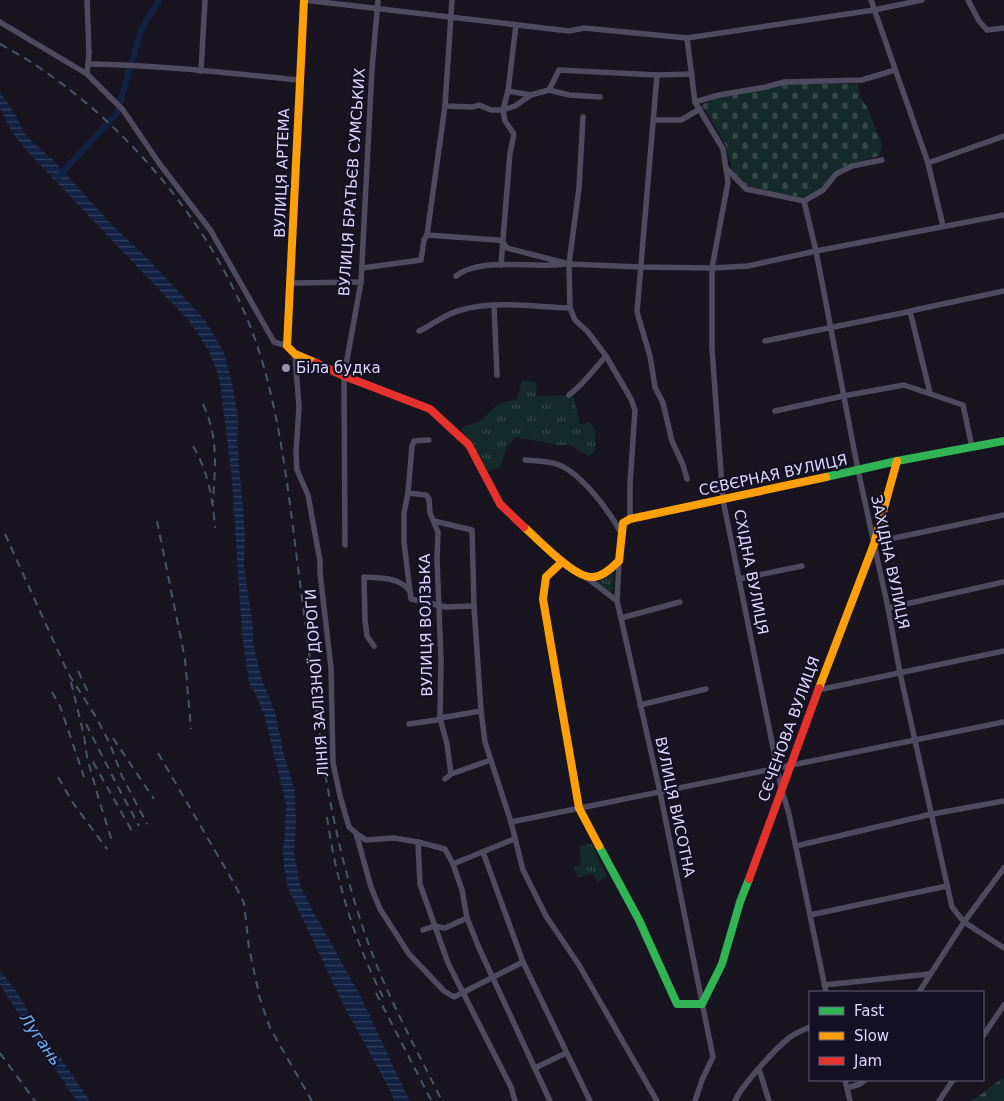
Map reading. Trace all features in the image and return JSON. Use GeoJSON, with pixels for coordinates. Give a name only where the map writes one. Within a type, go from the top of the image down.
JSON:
{"type":"FeatureCollection","features":[{"type":"Feature","properties":{"kind":"street"},"geometry":{"type":"LineString","coordinates":[[86,0],[89,64],[87,74]]}},
{"type":"Feature","properties":{"kind":"street"},"geometry":{"type":"LineString","coordinates":[[201,71],[205,0]]}},
{"type":"Feature","properties":{"kind":"street"},"geometry":{"type":"LineString","coordinates":[[304,0],[569,31],[584,28],[687,38],[874,10],[921,0]]}},
{"type":"Feature","properties":{"kind":"street","name":"ВУЛИЦЯ АРТЕМА"},"geometry":{"type":"LineString","coordinates":[[287,346],[292,283],[298,80],[304,0]]}},
{"type":"Feature","properties":{"kind":"street","name":"ВУЛИЦЯ БРАТЬЄВ СУМСЬКИХ"},"geometry":{"type":"LineString","coordinates":[[345,545],[344,376],[361,282],[372,70],[378,0]]}},
{"type":"Feature","properties":{"kind":"street"},"geometry":{"type":"LineString","coordinates":[[362,268],[421,260],[424,240],[427,235],[445,106],[452,0]]}},
{"type":"Feature","properties":{"kind":"street"},"geometry":{"type":"LineString","coordinates":[[871,0],[928,163],[943,226]]}},
{"type":"Feature","properties":{"kind":"street"},"geometry":{"type":"LineString","coordinates":[[968,0],[979,22],[987,30],[1004,28]]}},
{"type":"Feature","properties":{"kind":"street"},"geometry":{"type":"LineString","coordinates":[[0,22],[87,74],[123,110],[159,163],[211,231],[274,342],[287,346],[295,354],[344,376],[430,409],[463,439],[474,453],[500,504],[562,562],[586,577],[617,601]]}},
{"type":"Feature","properties":{"kind":"street"},"geometry":{"type":"LineString","coordinates":[[501,265],[510,152],[514,134],[505,121],[503,110],[508,91],[516,25]]}},
{"type":"Feature","properties":{"kind":"street","name":"СХІДНА ВУЛИЦЯ"},"geometry":{"type":"LineString","coordinates":[[687,38],[696,102],[723,149],[728,182],[712,268],[712,349],[724,500],[777,768],[796,846],[826,991]]}},
{"type":"Feature","properties":{"kind":"street"},"geometry":{"type":"LineString","coordinates":[[89,64],[124,65],[298,80]]}},
{"type":"Feature","properties":{"kind":"street"},"geometry":{"type":"LineString","coordinates":[[548,90],[559,70],[657,75],[692,74]]}},
{"type":"Feature","properties":{"kind":"street"},"geometry":{"type":"LineString","coordinates":[[696,102],[719,95],[784,82],[862,80],[895,70]]}},
{"type":"Feature","properties":{"kind":"street"},"geometry":{"type":"LineString","coordinates":[[657,75],[637,312],[650,356],[655,387],[663,403],[672,441],[687,479]]}},
{"type":"Feature","properties":{"kind":"street"},"geometry":{"type":"LineString","coordinates":[[445,106],[473,107],[479,105],[490,110],[503,110],[515,106],[532,95],[548,90],[569,95],[600,98]]}},
{"type":"Feature","properties":{"kind":"street"},"geometry":{"type":"LineString","coordinates":[[508,91],[532,95]]}},
{"type":"Feature","properties":{"kind":"street"},"geometry":{"type":"LineString","coordinates":[[653,120],[681,120],[700,108]]}},
{"type":"Feature","properties":{"kind":"street"},"geometry":{"type":"LineString","coordinates":[[583,117],[579,188],[569,264],[570,308],[576,320],[588,332],[606,356],[631,399],[635,410],[630,484],[630,519],[623,523],[619,561],[604,573],[594,577],[586,577]]}},
{"type":"Feature","properties":{"kind":"street"},"geometry":{"type":"LineString","coordinates":[[928,163],[1004,136]]}},
{"type":"Feature","properties":{"kind":"street"},"geometry":{"type":"LineString","coordinates":[[726,168],[746,189],[804,201],[823,190],[836,174],[852,166],[882,160]]}},
{"type":"Feature","properties":{"kind":"street","name":"ЗАХІДНА ВУЛИЦЯ"},"geometry":{"type":"LineString","coordinates":[[804,201],[816,251],[829,327],[900,673],[947,886],[952,907],[964,922]]}},
{"type":"Feature","properties":{"kind":"street"},"geometry":{"type":"LineString","coordinates":[[456,276],[478,267],[501,265],[554,266],[569,264],[712,268],[748,266],[1004,215]]}},
{"type":"Feature","properties":{"kind":"street"},"geometry":{"type":"LineString","coordinates":[[427,235],[502,241],[507,248],[569,264]]}},
{"type":"Feature","properties":{"kind":"street"},"geometry":{"type":"LineString","coordinates":[[292,283],[361,282]]}},
{"type":"Feature","properties":{"kind":"street"},"geometry":{"type":"LineString","coordinates":[[765,341],[1004,291]]}},
{"type":"Feature","properties":{"kind":"street"},"geometry":{"type":"LineString","coordinates":[[419,331],[430,326],[440,318],[461,310],[489,305],[570,308]]}},
{"type":"Feature","properties":{"kind":"street"},"geometry":{"type":"LineString","coordinates":[[494,306],[497,375]]}},
{"type":"Feature","properties":{"kind":"street"},"geometry":{"type":"LineString","coordinates":[[912,311],[930,393]]}},
{"type":"Feature","properties":{"kind":"street","name":"ЛІНІЯ ЗАЛІЗНОЇ ДОРОГИ"},"geometry":{"type":"LineString","coordinates":[[295,354],[299,407],[296,452],[297,470],[308,494],[320,561],[331,668],[333,763],[340,796],[349,826],[356,833],[371,887],[380,909],[409,954],[444,991],[454,997],[463,993]]}},
{"type":"Feature","properties":{"kind":"street"},"geometry":{"type":"LineString","coordinates":[[569,395],[581,386],[606,356]]}},
{"type":"Feature","properties":{"kind":"street"},"geometry":{"type":"LineString","coordinates":[[775,411],[904,385],[963,405],[972,447]]}},
{"type":"Feature","properties":{"kind":"street"},"geometry":{"type":"LineString","coordinates":[[429,440],[414,441],[412,446],[408,493],[404,513],[406,573],[411,598],[446,607],[474,606]]}},
{"type":"Feature","properties":{"kind":"street","name":"СЄВЄРНАЯ ВУЛИЦЯ"},"geometry":{"type":"LineString","coordinates":[[630,519],[1004,441]]}},
{"type":"Feature","properties":{"kind":"street"},"geometry":{"type":"LineString","coordinates":[[525,460],[559,465],[583,481],[615,521],[621,532]]}},
{"type":"Feature","properties":{"kind":"street","name":"СЄЧЕНОВА ВУЛИЦЯ"},"geometry":{"type":"LineString","coordinates":[[702,1004],[722,964],[740,902],[782,790],[788,766],[874,544],[897,462]]}},
{"type":"Feature","properties":{"kind":"street","name":"ВУЛИЦЯ ВОЛЗЬКА"},"geometry":{"type":"LineString","coordinates":[[408,493],[426,495],[429,499],[430,513],[438,532],[438,604],[441,660],[440,718],[451,774]]}},
{"type":"Feature","properties":{"kind":"street"},"geometry":{"type":"LineString","coordinates":[[874,544],[880,541],[1004,515]]}},
{"type":"Feature","properties":{"kind":"street"},"geometry":{"type":"LineString","coordinates":[[434,521],[472,530],[474,606],[485,742],[511,822],[523,870],[546,916],[579,965],[657,1101]]}},
{"type":"Feature","properties":{"kind":"street","name":"ВУЛИЦЯ ВИСОТНА"},"geometry":{"type":"LineString","coordinates":[[619,561],[617,601],[660,792],[713,1057],[695,1101]]}},
{"type":"Feature","properties":{"kind":"street"},"geometry":{"type":"LineString","coordinates":[[562,562],[546,577],[543,599],[579,808],[639,920],[677,1004],[702,1004]]}},
{"type":"Feature","properties":{"kind":"street"},"geometry":{"type":"LineString","coordinates":[[739,579],[802,566]]}},
{"type":"Feature","properties":{"kind":"street"},"geometry":{"type":"LineString","coordinates":[[374,646],[367,636],[364,578],[383,578],[403,583],[410,592]]}},
{"type":"Feature","properties":{"kind":"street"},"geometry":{"type":"LineString","coordinates":[[888,608],[1004,582]]}},
{"type":"Feature","properties":{"kind":"street"},"geometry":{"type":"LineString","coordinates":[[621,618],[680,602]]}},
{"type":"Feature","properties":{"kind":"street"},"geometry":{"type":"LineString","coordinates":[[818,690],[1004,651]]}},
{"type":"Feature","properties":{"kind":"street"},"geometry":{"type":"LineString","coordinates":[[640,705],[706,689]]}},
{"type":"Feature","properties":{"kind":"street"},"geometry":{"type":"LineString","coordinates":[[409,724],[481,711]]}},
{"type":"Feature","properties":{"kind":"street"},"geometry":{"type":"LineString","coordinates":[[511,822],[1004,722]]}},
{"type":"Feature","properties":{"kind":"street"},"geometry":{"type":"LineString","coordinates":[[445,779],[451,774],[491,760]]}},
{"type":"Feature","properties":{"kind":"street"},"geometry":{"type":"LineString","coordinates":[[796,846],[932,814],[1004,801]]}},
{"type":"Feature","properties":{"kind":"street"},"geometry":{"type":"LineString","coordinates":[[356,833],[366,840],[394,838],[445,849],[453,864],[462,890],[467,918],[491,977],[550,1101]]}},
{"type":"Feature","properties":{"kind":"street"},"geometry":{"type":"LineString","coordinates":[[453,864],[514,839]]}},
{"type":"Feature","properties":{"kind":"street"},"geometry":{"type":"LineString","coordinates":[[418,842],[420,884],[434,926],[448,963],[511,1087],[515,1101]]}},
{"type":"Feature","properties":{"kind":"street"},"geometry":{"type":"LineString","coordinates":[[483,852],[523,962],[590,1101]]}},
{"type":"Feature","properties":{"kind":"street"},"geometry":{"type":"LineString","coordinates":[[920,991],[964,922],[1004,868]]}},
{"type":"Feature","properties":{"kind":"street"},"geometry":{"type":"LineString","coordinates":[[810,916],[947,886]]}},
{"type":"Feature","properties":{"kind":"street"},"geometry":{"type":"LineString","coordinates":[[423,930],[434,926],[445,928],[467,918]]}},
{"type":"Feature","properties":{"kind":"street"},"geometry":{"type":"LineString","coordinates":[[964,922],[1004,948]]}},
{"type":"Feature","properties":{"kind":"street"},"geometry":{"type":"LineString","coordinates":[[463,993],[523,962]]}},
{"type":"Feature","properties":{"kind":"street"},"geometry":{"type":"LineString","coordinates":[[824,985],[929,974]]}},
{"type":"Feature","properties":{"kind":"street"},"geometry":{"type":"LineString","coordinates":[[984,1035],[1004,1005]]}},
{"type":"Feature","properties":{"kind":"street"},"geometry":{"type":"LineString","coordinates":[[735,1101],[738,1094],[759,1069],[790,1037],[809,1028]]}},
{"type":"Feature","properties":{"kind":"street"},"geometry":{"type":"LineString","coordinates":[[535,1068],[566,1053]]}},
{"type":"Feature","properties":{"kind":"street"},"geometry":{"type":"LineString","coordinates":[[759,1069],[769,1101]]}},
{"type":"Feature","properties":{"kind":"street"},"geometry":{"type":"LineString","coordinates":[[845,1081],[850,1101]]}},
{"type":"Feature","properties":{"kind":"street"},"geometry":{"type":"LineString","coordinates":[[847,1088],[864,1081]]}},
{"type":"Feature","properties":{"kind":"street"},"geometry":{"type":"LineString","coordinates":[[939,1101],[952,1081]]}},
{"type":"Feature","properties":{"kind":"green space"},"geometry":{"type":"Polygon","coordinates":[[[785,84],[858,84],[861,99],[867,107],[882,145],[879,156],[850,164],[835,171],[819,189],[804,197],[761,192],[743,183],[732,170],[726,146],[702,105],[718,97],[785,84]]]}},
{"type":"Feature","properties":{"kind":"green space"},"geometry":{"type":"Polygon","coordinates":[[[522,380],[537,383],[536,396],[574,397],[580,425],[589,422],[595,429],[595,451],[589,456],[569,445],[558,445],[516,437],[506,448],[501,466],[488,472],[473,443],[461,430],[464,426],[479,422],[498,404],[517,399],[522,380]]]}},
{"type":"Feature","properties":{"kind":"green space"},"geometry":{"type":"Polygon","coordinates":[[[614,572],[613,588],[612,592],[610,592],[598,582],[614,572]]]}},
{"type":"Feature","properties":{"kind":"green space"},"geometry":{"type":"Polygon","coordinates":[[[592,844],[607,877],[597,882],[593,873],[578,878],[573,867],[581,865],[580,846],[592,844]]]}},
{"type":"Feature","properties":{"kind":"green space"},"geometry":{"type":"Polygon","coordinates":[[[1004,1077],[1004,1101],[972,1101],[1004,1077]]]}},
{"type":"Feature","properties":{"kind":"water"},"geometry":{"type":"Polygon","coordinates":[[[0,92],[16,116],[26,136],[52,159],[114,227],[147,258],[205,320],[223,351],[232,382],[238,418],[237,440],[245,534],[244,567],[253,628],[253,643],[261,677],[275,712],[284,755],[295,792],[296,824],[294,853],[300,885],[362,999],[411,1101],[394,1101],[391,1092],[345,1008],[288,888],[283,847],[286,804],[265,718],[249,682],[242,634],[232,480],[221,389],[209,351],[189,321],[26,150],[12,132],[0,108],[0,92]]]}},
{"type":"Feature","properties":{"kind":"water","name":"Лугань"},"geometry":{"type":"Polygon","coordinates":[[[0,971],[17,992],[36,1025],[90,1101],[76,1100],[0,984],[0,971]]]}},
{"type":"Feature","properties":{"kind":"waterway"},"geometry":{"type":"LineString","coordinates":[[58,177],[117,113],[141,30],[159,0]]}},
{"type":"Feature","properties":{"kind":"railway"},"geometry":{"type":"LineString","coordinates":[[0,44],[42,70],[83,100],[122,135],[190,215],[218,259],[241,305],[259,351],[274,406],[288,490],[323,760],[332,813],[344,865],[359,916],[384,983],[442,1101]]}},
{"type":"Feature","properties":{"kind":"railway"},"geometry":{"type":"LineString","coordinates":[[203,404],[212,429],[214,441],[213,502]]}},
{"type":"Feature","properties":{"kind":"railway"},"geometry":{"type":"LineString","coordinates":[[193,446],[209,486],[215,528]]}},
{"type":"Feature","properties":{"kind":"railway"},"geometry":{"type":"LineString","coordinates":[[157,521],[185,659],[191,729]]}},
{"type":"Feature","properties":{"kind":"railway"},"geometry":{"type":"LineString","coordinates":[[5,534],[68,673],[96,717],[110,744],[122,776],[147,824]]}},
{"type":"Feature","properties":{"kind":"railway"},"geometry":{"type":"LineString","coordinates":[[78,671],[89,694]]}},
{"type":"Feature","properties":{"kind":"railway"},"geometry":{"type":"LineString","coordinates":[[71,682],[87,757],[112,841]]}},
{"type":"Feature","properties":{"kind":"railway"},"geometry":{"type":"LineString","coordinates":[[52,692],[60,706],[84,777]]}},
{"type":"Feature","properties":{"kind":"railway"},"geometry":{"type":"LineString","coordinates":[[86,724],[139,826]]}},
{"type":"Feature","properties":{"kind":"railway"},"geometry":{"type":"LineString","coordinates":[[113,738],[154,799]]}},
{"type":"Feature","properties":{"kind":"railway"},"geometry":{"type":"LineString","coordinates":[[158,753],[244,903],[249,948],[260,999],[270,1028],[312,1101]]}},
{"type":"Feature","properties":{"kind":"railway"},"geometry":{"type":"LineString","coordinates":[[93,762],[132,831]]}},
{"type":"Feature","properties":{"kind":"railway"},"geometry":{"type":"LineString","coordinates":[[58,777],[73,803],[107,849]]}},
{"type":"Feature","properties":{"kind":"railway"},"geometry":{"type":"LineString","coordinates":[[327,817],[335,864],[348,910],[363,954],[383,997]]}},
{"type":"Feature","properties":{"kind":"railway"},"geometry":{"type":"LineString","coordinates":[[376,993],[431,1100]]}},
{"type":"Feature","properties":{"kind":"railway"},"geometry":{"type":"LineString","coordinates":[[0,1053],[35,1101]]}},
{"type":"Feature","properties":{"kind":"traffic: fast"},"geometry":{"type":"LineString","coordinates":[[826,477],[897,461],[1004,441]]}},
{"type":"Feature","properties":{"kind":"traffic: fast"},"geometry":{"type":"LineString","coordinates":[[599,846],[639,920],[677,1004],[702,1004],[722,964],[740,902],[749,879]]}},
{"type":"Feature","properties":{"kind":"traffic: slow"},"geometry":{"type":"LineString","coordinates":[[304,0],[287,346],[295,354],[316,363]]}},
{"type":"Feature","properties":{"kind":"traffic: slow"},"geometry":{"type":"LineString","coordinates":[[819,688],[874,544],[897,461]]}},
{"type":"Feature","properties":{"kind":"traffic: slow"},"geometry":{"type":"LineString","coordinates":[[524,527],[567,565],[585,576],[593,577],[604,573],[619,561],[623,523],[630,519],[826,477]]}},
{"type":"Feature","properties":{"kind":"traffic: slow"},"geometry":{"type":"LineString","coordinates":[[562,562],[546,577],[543,599],[579,808],[599,846]]}},
{"type":"Feature","properties":{"kind":"traffic: jam"},"geometry":{"type":"LineString","coordinates":[[316,363],[344,376],[430,409],[469,445],[500,504],[524,527]]}},
{"type":"Feature","properties":{"kind":"traffic: jam"},"geometry":{"type":"LineString","coordinates":[[749,879],[819,688]]}},
{"type":"Feature","properties":{"kind":"place","name":"Біла будка"},"geometry":{"type":"Point","coordinates":[286,368]}}]}
